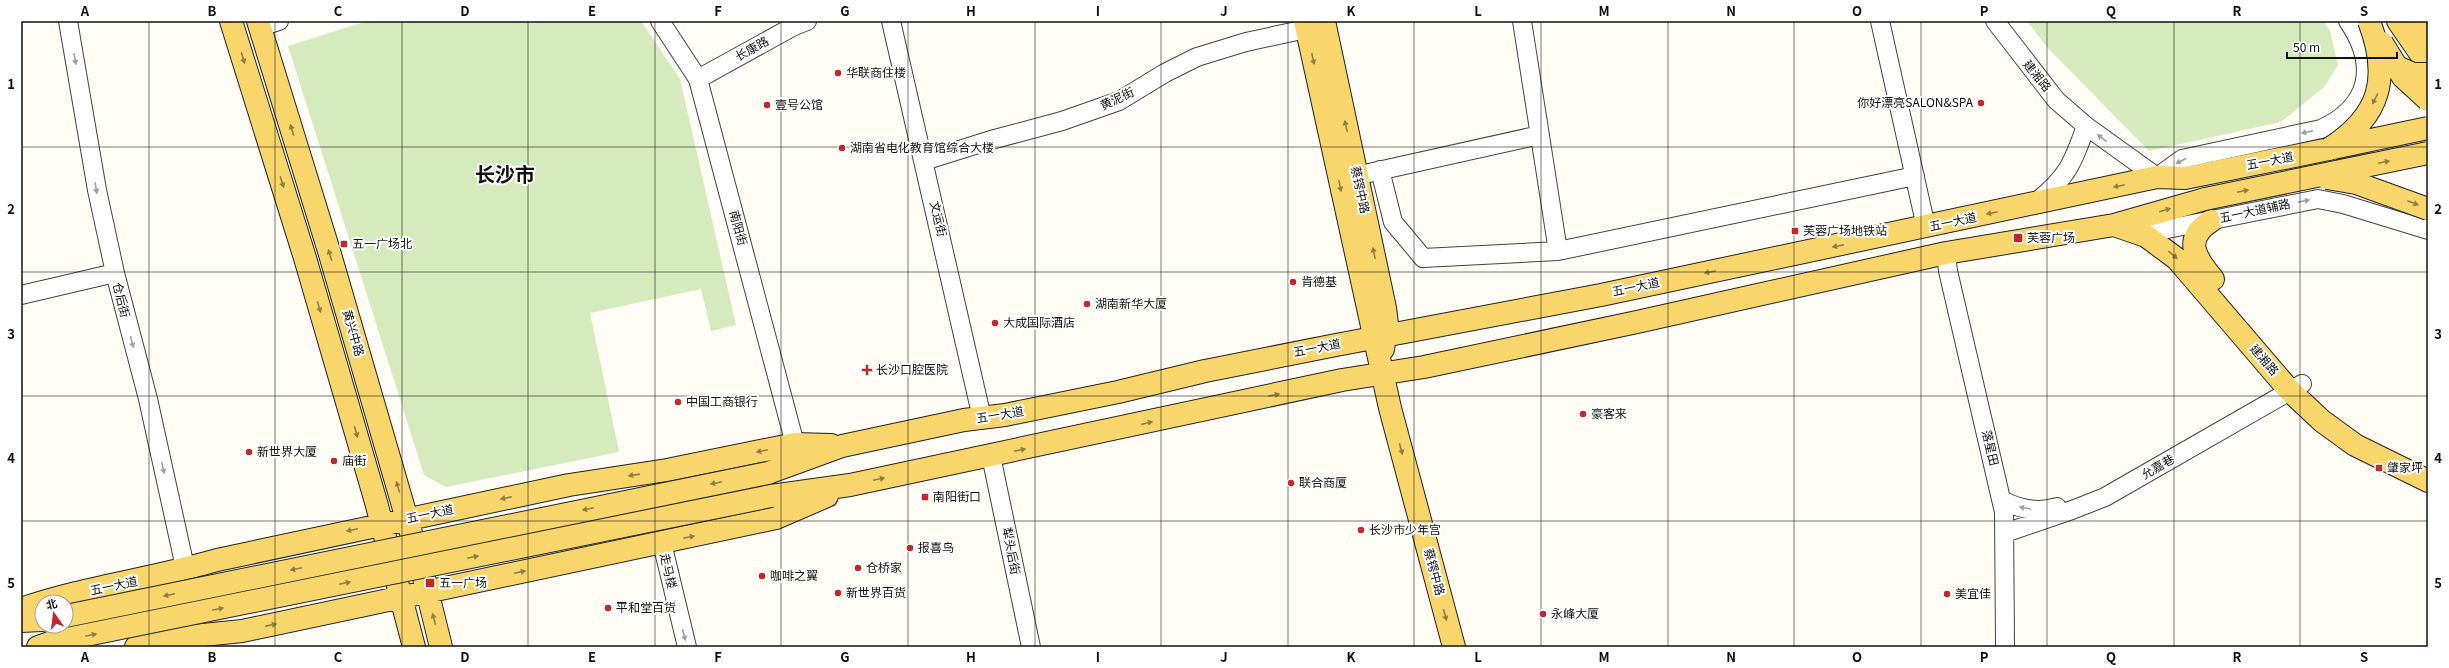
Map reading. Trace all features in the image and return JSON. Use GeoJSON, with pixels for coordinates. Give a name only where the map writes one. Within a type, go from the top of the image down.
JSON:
{"type":"FeatureCollection","features":[{"type":"Feature","properties":{"kind":"main road","name":"黄兴中路"},"geometry":{"type":"LineString","coordinates":[[231,21],[305,258],[382,524],[414,647]]}},
{"type":"Feature","properties":{"kind":"main road"},"geometry":{"type":"LineString","coordinates":[[2369,21],[2395,66],[2412,86],[2428,100]]}},
{"type":"Feature","properties":{"kind":"main road"},"geometry":{"type":"LineString","coordinates":[[2329,149],[2352,131],[2376,98],[2380,87],[2381,63],[2376,40],[2369,21]]}},
{"type":"Feature","properties":{"kind":"main road"},"geometry":{"type":"LineString","coordinates":[[2398,21],[2425,51]]}},
{"type":"Feature","properties":{"kind":"main road"},"geometry":{"type":"LineString","coordinates":[[2418,21],[2425,51]]}},
{"type":"Feature","properties":{"kind":"main road","name":"蔡锷中路"},"geometry":{"type":"LineString","coordinates":[[1312,24],[1357,176],[1371,288]]}},
{"type":"Feature","properties":{"kind":"main road","name":"蔡锷中路"},"geometry":{"type":"LineString","coordinates":[[1312,24],[1371,288],[1387,324],[1380,351],[1394,424],[1454,647]]}},
{"type":"Feature","properties":{"kind":"main road","name":"黄兴中路"},"geometry":{"type":"LineString","coordinates":[[266,25],[329,251],[428,592],[441,647]]}},
{"type":"Feature","properties":{"kind":"main road"},"geometry":{"type":"LineString","coordinates":[[2395,66],[2413,74],[2428,74]]}},
{"type":"Feature","properties":{"kind":"main road","name":"五一大道"},"geometry":{"type":"LineString","coordinates":[[45,645],[771,496],[850,486],[1342,380],[1380,351],[1433,327],[1926,227],[2157,177],[2185,178],[2424,130]]}},
{"type":"Feature","properties":{"kind":"main road","name":"五一大道"},"geometry":{"type":"LineString","coordinates":[[74,614],[768,473],[842,446],[1118,392],[1205,371],[1336,345],[1380,351],[1637,322],[1946,253],[2114,225],[2205,199],[2428,153]]}},
{"type":"Feature","properties":{"kind":"main road"},"geometry":{"type":"LineString","coordinates":[[2308,178],[2326,178],[2356,183],[2426,223]]}},
{"type":"Feature","properties":{"kind":"main road","name":"建湘路"},"geometry":{"type":"LineString","coordinates":[[2210,221],[2203,226],[2194,239],[2194,247],[2199,262],[2322,421],[2355,445],[2428,481]]}},
{"type":"Feature","properties":{"kind":"main road","name":"建湘路"},"geometry":{"type":"LineString","coordinates":[[2114,225],[2142,234],[2156,241],[2188,270],[2294,385],[2330,412],[2362,433],[2428,466]]}},
{"type":"Feature","properties":{"kind":"main road"},"geometry":{"type":"LineString","coordinates":[[1336,345],[1352,331],[1358,321],[1363,304],[1371,288],[1398,316],[1417,326],[1433,327]]}},
{"type":"Feature","properties":{"kind":"main road"},"geometry":{"type":"LineString","coordinates":[[1342,380],[1356,381],[1367,386],[1382,403],[1394,424]]}},
{"type":"Feature","properties":{"kind":"main road","name":"五一大道"},"geometry":{"type":"LineString","coordinates":[[21,609],[45,600],[173,573],[217,560],[569,485],[666,470],[795,444],[842,446]]}},
{"type":"Feature","properties":{"kind":"main road","name":"五一大道"},"geometry":{"type":"LineString","coordinates":[[136,647],[213,641],[242,631],[776,518],[850,486]]}},
{"type":"Feature","properties":{"kind":"main road"},"geometry":{"type":"LineString","coordinates":[[21,621],[34,620]]}},
{"type":"Feature","properties":{"kind":"street","name":"仓后街"},"geometry":{"type":"LineString","coordinates":[[68,21],[97,190],[115,273],[148,399],[183,558],[182,564],[173,573]]}},
{"type":"Feature","properties":{"kind":"street","name":"南阳街"},"geometry":{"type":"LineString","coordinates":[[660,21],[698,79],[795,444]]}},
{"type":"Feature","properties":{"kind":"street","name":"长康路"},"geometry":{"type":"LineString","coordinates":[[698,79],[794,26],[807,21]]}},
{"type":"Feature","properties":{"kind":"street","name":"文运街"},"geometry":{"type":"LineString","coordinates":[[891,21],[982,418]]}},
{"type":"Feature","properties":{"kind":"street"},"geometry":{"type":"LineString","coordinates":[[1522,21],[1558,251]]}},
{"type":"Feature","properties":{"kind":"street"},"geometry":{"type":"LineString","coordinates":[[1880,21],[1926,227]]}},
{"type":"Feature","properties":{"kind":"street","name":"建湘路"},"geometry":{"type":"LineString","coordinates":[[1995,21],[2056,100],[2086,126],[2157,177]]}},
{"type":"Feature","properties":{"kind":"street"},"geometry":{"type":"LineString","coordinates":[[2157,177],[2182,158],[2321,129],[2343,117],[2357,100],[2366,78],[2362,48],[2348,21]]}},
{"type":"Feature","properties":{"kind":"street","name":"黄泥街"},"geometry":{"type":"LineString","coordinates":[[924,161],[991,140],[1062,122],[1120,101],[1165,73],[1197,57],[1312,24]]}},
{"type":"Feature","properties":{"kind":"street"},"geometry":{"type":"LineString","coordinates":[[2366,78],[2425,51]]}},
{"type":"Feature","properties":{"kind":"street"},"geometry":{"type":"LineString","coordinates":[[2343,117],[2368,211]]}},
{"type":"Feature","properties":{"kind":"street"},"geometry":{"type":"LineString","coordinates":[[2032,205],[2066,174],[2073,163],[2086,126]]}},
{"type":"Feature","properties":{"kind":"street"},"geometry":{"type":"LineString","coordinates":[[1357,176],[1540,135]]}},
{"type":"Feature","properties":{"kind":"street"},"geometry":{"type":"LineString","coordinates":[[1380,170],[1393,222],[1423,258],[1558,251],[1915,176]]}},
{"type":"Feature","properties":{"kind":"street","name":"五一大道辅路"},"geometry":{"type":"LineString","coordinates":[[2142,234],[2318,199],[2330,200],[2368,211],[2426,223]]}},
{"type":"Feature","properties":{"kind":"street","name":"落星田"},"geometry":{"type":"LineString","coordinates":[[1946,253],[1948,271],[2002,500],[2005,533],[2005,647]]}},
{"type":"Feature","properties":{"kind":"street"},"geometry":{"type":"LineString","coordinates":[[21,295],[115,273]]}},
{"type":"Feature","properties":{"kind":"street","name":"允嘉巷"},"geometry":{"type":"LineString","coordinates":[[2002,500],[2022,508],[2037,510],[2049,509],[2070,503],[2138,469],[2294,385]]}},
{"type":"Feature","properties":{"kind":"street","name":"允嘉巷"},"geometry":{"type":"LineString","coordinates":[[2005,533],[2105,497],[2294,385]]}},
{"type":"Feature","properties":{"kind":"street","name":"犁头后街"},"geometry":{"type":"LineString","coordinates":[[991,456],[1031,647]]}},
{"type":"Feature","properties":{"kind":"street","name":"走马楼"},"geometry":{"type":"LineString","coordinates":[[662,542],[687,647]]}},
{"type":"Feature","properties":{"kind":"green space"},"geometry":{"type":"Polygon","coordinates":[[[367,21],[641,21],[680,79],[736,325],[711,331],[701,289],[590,313],[619,452],[446,487],[424,475],[288,46],[367,21]]]}},
{"type":"Feature","properties":{"kind":"green space"},"geometry":{"type":"Polygon","coordinates":[[[2027,21],[2324,21],[2330,31],[2338,65],[2325,86],[2281,122],[2149,151],[2046,46],[2027,21]]]}},
{"type":"Feature","properties":{"kind":"place","name":"华联商住楼"},"geometry":{"type":"Point","coordinates":[838,73]}},
{"type":"Feature","properties":{"kind":"place","name":"你好漂亮SALON&SPA"},"geometry":{"type":"Point","coordinates":[1981,103]}},
{"type":"Feature","properties":{"kind":"place","name":"壹号公馆"},"geometry":{"type":"Point","coordinates":[767,105]}},
{"type":"Feature","properties":{"kind":"place","name":"湖南省电化教育馆综合大楼"},"geometry":{"type":"Point","coordinates":[842,148]}},
{"type":"Feature","properties":{"kind":"place","name":"芙蓉广场地铁站"},"geometry":{"type":"Point","coordinates":[1795,231]}},
{"type":"Feature","properties":{"kind":"place","name":"芙蓉广场"},"geometry":{"type":"Point","coordinates":[2018,238]}},
{"type":"Feature","properties":{"kind":"place","name":"五一广场北"},"geometry":{"type":"Point","coordinates":[344,244]}},
{"type":"Feature","properties":{"kind":"place","name":"肯德基"},"geometry":{"type":"Point","coordinates":[1293,282]}},
{"type":"Feature","properties":{"kind":"place","name":"湖南新华大厦"},"geometry":{"type":"Point","coordinates":[1087,304]}},
{"type":"Feature","properties":{"kind":"place","name":"大成国际酒店"},"geometry":{"type":"Point","coordinates":[995,323]}},
{"type":"Feature","properties":{"kind":"place","name":"长沙口腔医院"},"geometry":{"type":"Point","coordinates":[867,370]}},
{"type":"Feature","properties":{"kind":"place","name":"中国工商银行"},"geometry":{"type":"Point","coordinates":[678,402]}},
{"type":"Feature","properties":{"kind":"place","name":"豪客来"},"geometry":{"type":"Point","coordinates":[1583,414]}},
{"type":"Feature","properties":{"kind":"place","name":"新世界大厦"},"geometry":{"type":"Point","coordinates":[249,452]}},
{"type":"Feature","properties":{"kind":"place","name":"庙街"},"geometry":{"type":"Point","coordinates":[334,461]}},
{"type":"Feature","properties":{"kind":"place","name":"肇家坪"},"geometry":{"type":"Point","coordinates":[2379,468]}},
{"type":"Feature","properties":{"kind":"place","name":"联合商厦"},"geometry":{"type":"Point","coordinates":[1291,483]}},
{"type":"Feature","properties":{"kind":"place","name":"南阳街口"},"geometry":{"type":"Point","coordinates":[925,497]}},
{"type":"Feature","properties":{"kind":"place","name":"长沙市少年宫"},"geometry":{"type":"Point","coordinates":[1361,530]}},
{"type":"Feature","properties":{"kind":"place","name":"报喜鸟"},"geometry":{"type":"Point","coordinates":[910,548]}},
{"type":"Feature","properties":{"kind":"place","name":"仓桥家"},"geometry":{"type":"Point","coordinates":[858,568]}},
{"type":"Feature","properties":{"kind":"place","name":"咖啡之翼"},"geometry":{"type":"Point","coordinates":[762,576]}},
{"type":"Feature","properties":{"kind":"place","name":"五一广场"},"geometry":{"type":"Point","coordinates":[430,583]}},
{"type":"Feature","properties":{"kind":"place","name":"新世界百货"},"geometry":{"type":"Point","coordinates":[838,593]}},
{"type":"Feature","properties":{"kind":"place","name":"美宜佳"},"geometry":{"type":"Point","coordinates":[1947,594]}},
{"type":"Feature","properties":{"kind":"place","name":"平和堂百货"},"geometry":{"type":"Point","coordinates":[608,608]}},
{"type":"Feature","properties":{"kind":"place","name":"永峰大厦"},"geometry":{"type":"Point","coordinates":[1543,614]}},
{"type":"Feature","properties":{"kind":"district","name":"长沙市"},"geometry":{"type":"Point","coordinates":[505,175]}}]}
